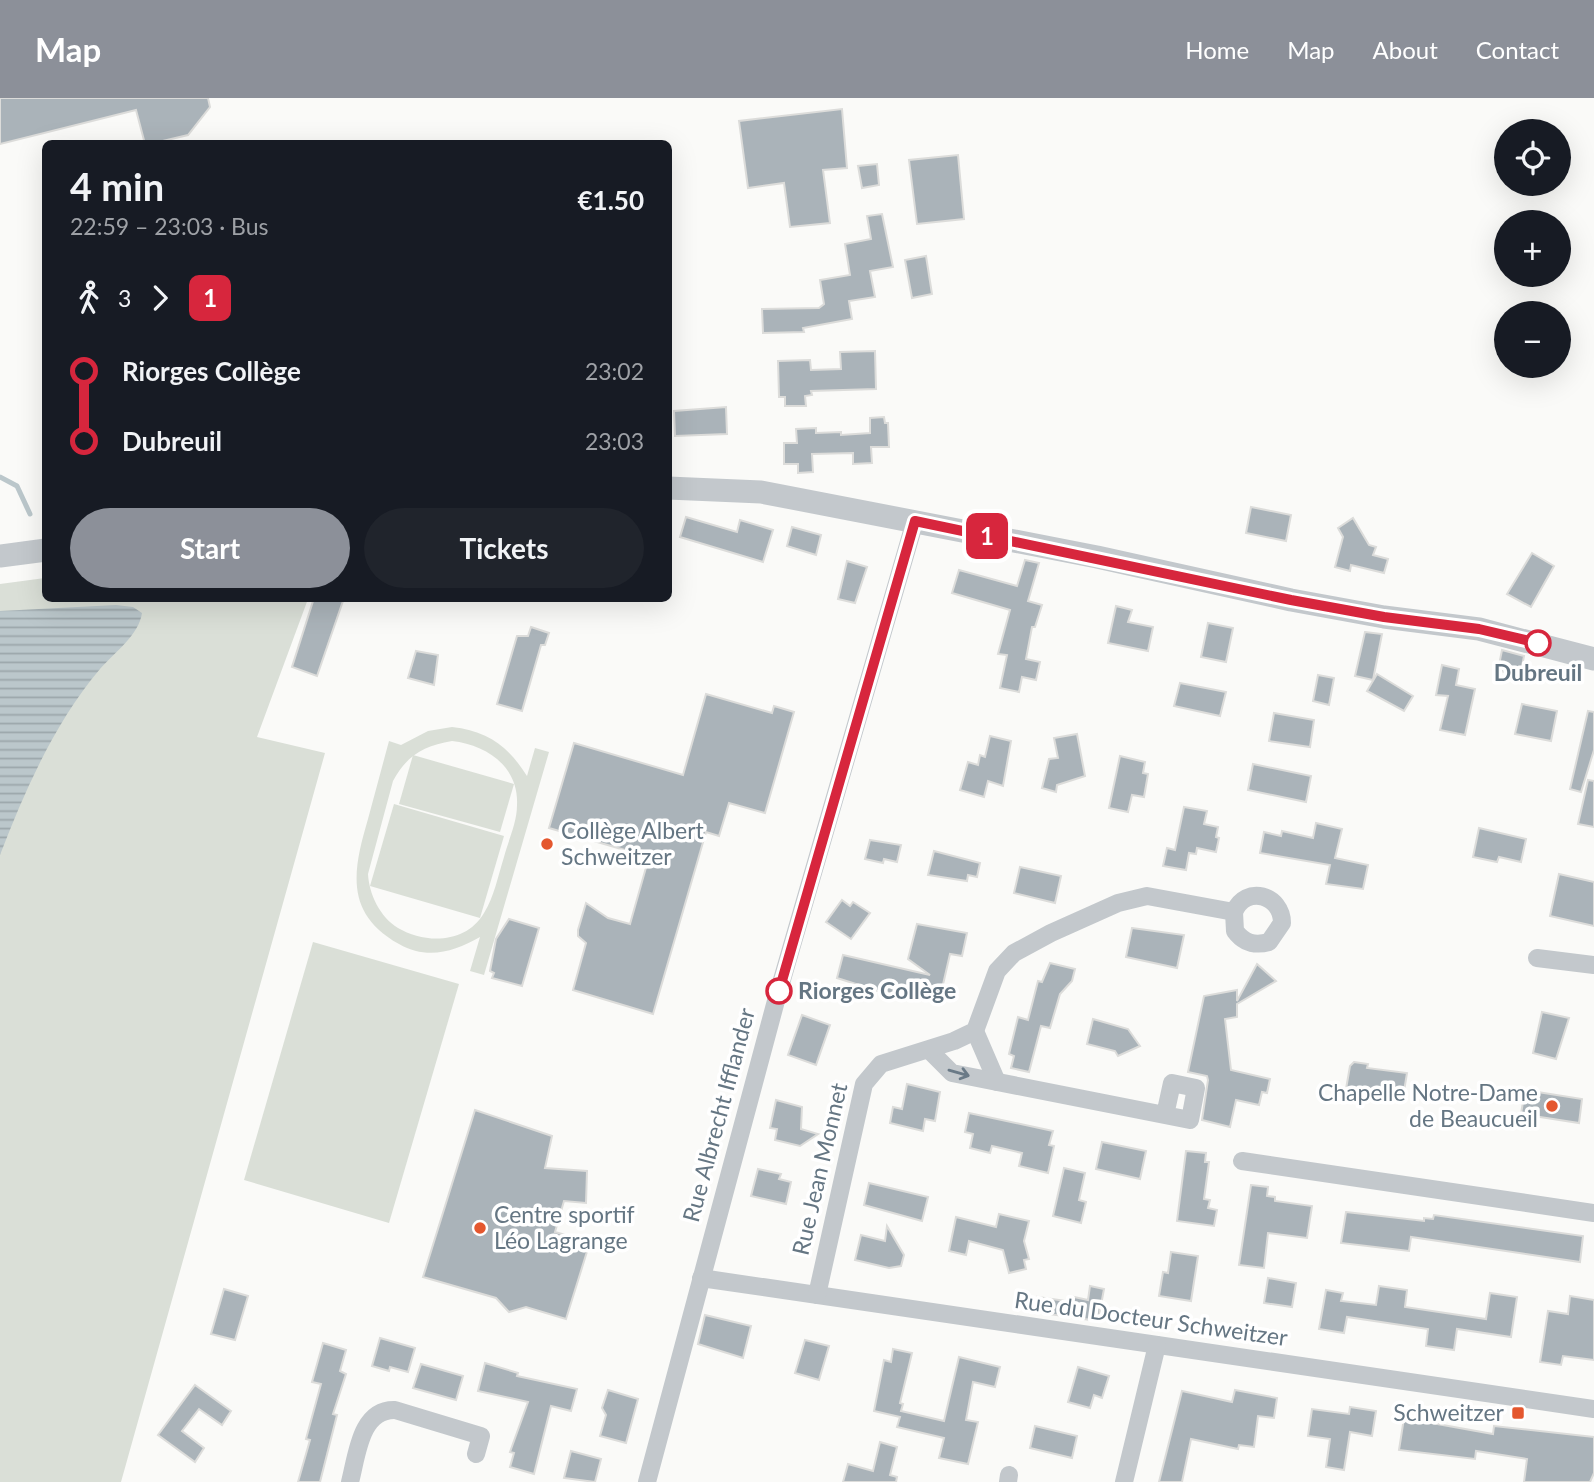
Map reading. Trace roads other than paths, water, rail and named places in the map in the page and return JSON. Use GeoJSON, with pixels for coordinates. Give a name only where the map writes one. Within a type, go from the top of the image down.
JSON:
{"type":"FeatureCollection","features":[{"type":"Feature","properties":{"kind":"street"},"geometry":{"type":"LineString","coordinates":[[672,488],[761,492],[915,521],[1291,600],[1384,617],[1479,629],[1594,659]]}},
{"type":"Feature","properties":{"kind":"street","name":"Rue Albrecht Ifflander"},"geometry":{"type":"LineString","coordinates":[[647,1482],[859,705],[915,521]]}},
{"type":"Feature","properties":{"kind":"street"},"geometry":{"type":"LineString","coordinates":[[0,550],[42,550]]}},
{"type":"Feature","properties":{"kind":"street"},"geometry":{"type":"LineString","coordinates":[[0,556],[42,550]]}},
{"type":"Feature","properties":{"kind":"street"},"geometry":{"type":"LineString","coordinates":[[997,1082],[975,1031],[997,971],[1014,953],[1118,903],[1147,896],[1234,912]]}},
{"type":"Feature","properties":{"kind":"street"},"geometry":{"type":"LineString","coordinates":[[1537,958],[1594,965]]}},
{"type":"Feature","properties":{"kind":"street","name":"Rue Jean Monnet"},"geometry":{"type":"LineString","coordinates":[[817,1295],[864,1084],[881,1063],[929,1050],[975,1031]]}},
{"type":"Feature","properties":{"kind":"street"},"geometry":{"type":"LineString","coordinates":[[929,1050],[952,1073],[1165,1115]]}},
{"type":"Feature","properties":{"kind":"street"},"geometry":{"type":"LineString","coordinates":[[1242,1161],[1594,1213]]}},
{"type":"Feature","properties":{"kind":"street","name":"Rue du Docteur Schweitzer"},"geometry":{"type":"LineString","coordinates":[[701,1278],[1594,1409]]}},
{"type":"Feature","properties":{"kind":"street"},"geometry":{"type":"LineString","coordinates":[[1124,1482],[1157,1345]]}},
{"type":"Feature","properties":{"kind":"street"},"geometry":{"type":"LineString","coordinates":[[350,1482],[367,1425],[374,1415],[384,1410],[481,1436],[476,1454]]}},
{"type":"Feature","properties":{"kind":"waterway"},"geometry":{"type":"LineString","coordinates":[[0,477],[17,486],[30,514]]}},
{"type":"Feature","properties":{"kind":"place","name":"Dubreuil"},"geometry":{"type":"Point","coordinates":[1538,643]}},
{"type":"Feature","properties":{"kind":"place","name":"Collège Albert Schweitzer"},"geometry":{"type":"Point","coordinates":[547,844]}},
{"type":"Feature","properties":{"kind":"place","name":"Riorges Collège"},"geometry":{"type":"Point","coordinates":[779,991]}},
{"type":"Feature","properties":{"kind":"place","name":"Chapelle Notre-Dame de Beaucueil"},"geometry":{"type":"Point","coordinates":[1552,1106]}},
{"type":"Feature","properties":{"kind":"place","name":"Centre sportif Léo Lagrange"},"geometry":{"type":"Point","coordinates":[480,1228]}},
{"type":"Feature","properties":{"kind":"place","name":"Schweitzer"},"geometry":{"type":"Point","coordinates":[1518,1413]}}]}
